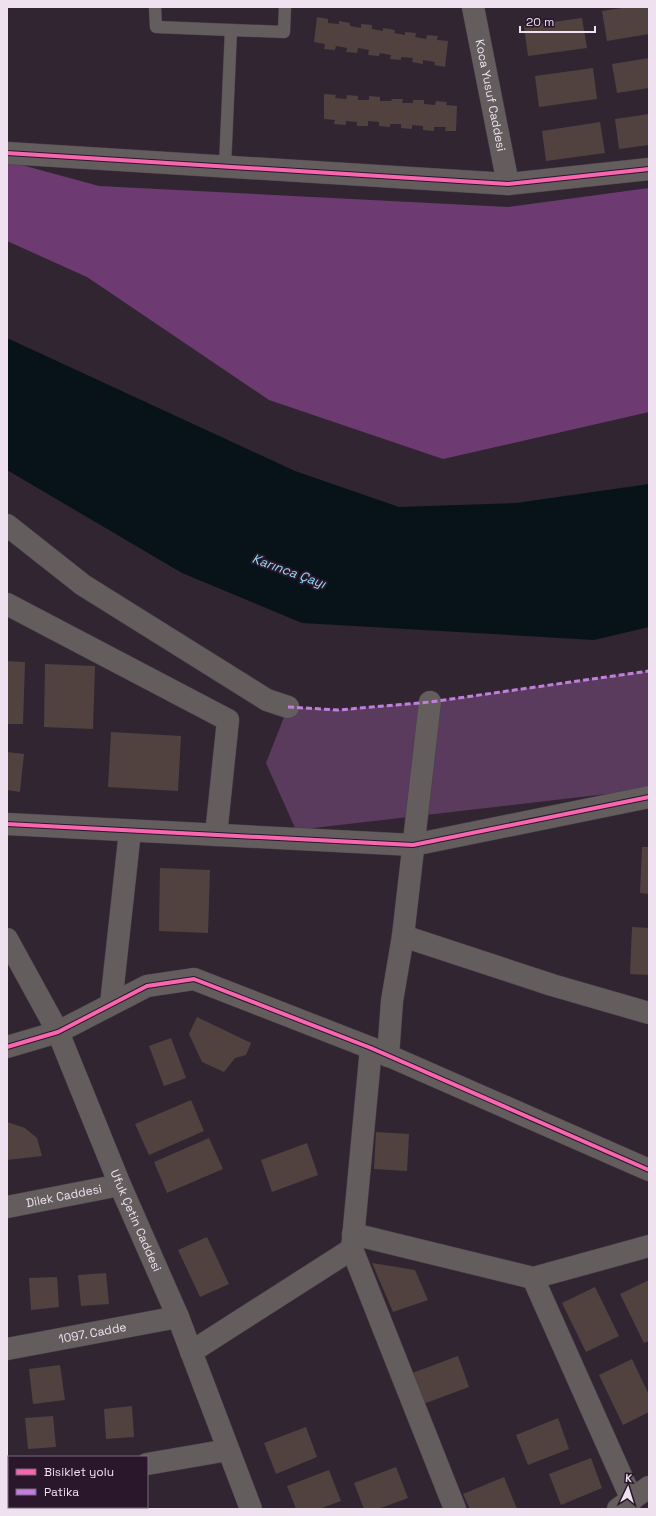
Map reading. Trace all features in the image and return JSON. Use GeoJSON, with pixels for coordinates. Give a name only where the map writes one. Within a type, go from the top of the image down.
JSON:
{"type":"FeatureCollection","features":[{"type":"Feature","properties":{"kind":"street","name":"Koca Yusuf Caddesi"},"geometry":{"type":"LineString","coordinates":[[472,7],[508,184]]}},
{"type":"Feature","properties":{"kind":"street"},"geometry":{"type":"LineString","coordinates":[[7,153],[508,184],[649,169]]}},
{"type":"Feature","properties":{"kind":"street"},"geometry":{"type":"LineString","coordinates":[[7,525],[83,585],[267,700],[288,707]]}},
{"type":"Feature","properties":{"kind":"street"},"geometry":{"type":"LineString","coordinates":[[7,604],[228,720],[216,835]]}},
{"type":"Feature","properties":{"kind":"street"},"geometry":{"type":"LineString","coordinates":[[430,702],[403,936],[392,1001],[380,1052],[352,1242],[456,1509]]}},
{"type":"Feature","properties":{"kind":"street"},"geometry":{"type":"LineString","coordinates":[[7,824],[413,845],[649,797]]}},
{"type":"Feature","properties":{"kind":"street"},"geometry":{"type":"LineString","coordinates":[[111,1004],[130,831]]}},
{"type":"Feature","properties":{"kind":"street"},"geometry":{"type":"LineString","coordinates":[[403,936],[552,985],[649,1013]]}},
{"type":"Feature","properties":{"kind":"street","name":"Ufuk Çetin Caddesi"},"geometry":{"type":"LineString","coordinates":[[7,939],[58,1032],[120,1185],[178,1317],[251,1509]]}},
{"type":"Feature","properties":{"kind":"street"},"geometry":{"type":"LineString","coordinates":[[7,1047],[58,1032],[147,986],[194,979],[380,1052],[649,1170]]}},
{"type":"Feature","properties":{"kind":"street","name":"Dilek Caddesi"},"geometry":{"type":"LineString","coordinates":[[7,1207],[120,1185]]}},
{"type":"Feature","properties":{"kind":"street"},"geometry":{"type":"LineString","coordinates":[[191,1352],[352,1242],[533,1278],[649,1246]]}},
{"type":"Feature","properties":{"kind":"street"},"geometry":{"type":"LineString","coordinates":[[533,1278],[625,1504],[649,1487]]}},
{"type":"Feature","properties":{"kind":"street","name":"1097. Cadde"},"geometry":{"type":"LineString","coordinates":[[7,1349],[178,1317]]}},
{"type":"Feature","properties":{"kind":"street"},"geometry":{"type":"LineString","coordinates":[[148,1464],[228,1450]]}},
{"type":"Feature","properties":{"kind":"lane"},"geometry":{"type":"LineString","coordinates":[[155,7],[156,27],[284,32],[285,7]]}},
{"type":"Feature","properties":{"kind":"lane"},"geometry":{"type":"LineString","coordinates":[[225,166],[231,30]]}},
{"type":"Feature","properties":{"kind":"shaded area"},"geometry":{"type":"Polygon","coordinates":[[[7,161],[99,186],[508,207],[649,188],[649,412],[443,459],[269,400],[87,277],[7,241],[7,161]]]}},
{"type":"Feature","properties":{"kind":"shaded area"},"geometry":{"type":"Polygon","coordinates":[[[649,671],[649,789],[296,830],[266,763],[288,707],[339,710],[430,702],[649,671]]]}},
{"type":"Feature","properties":{"kind":"water","name":"Karınca Çayı"},"geometry":{"type":"Polygon","coordinates":[[[7,338],[295,471],[399,507],[516,503],[649,484],[649,627],[594,640],[302,623],[182,573],[7,470],[7,338]]]}},
{"type":"Feature","properties":{"kind":"building"},"geometry":{"type":"Polygon","coordinates":[[[628,7],[649,7],[649,34],[607,41],[602,11],[628,7]]]}},
{"type":"Feature","properties":{"kind":"building"},"geometry":{"type":"Polygon","coordinates":[[[317,17],[328,19],[328,23],[339,24],[339,21],[350,23],[350,26],[361,28],[361,24],[372,25],[372,29],[383,31],[383,28],[395,30],[394,33],[405,35],[405,32],[416,33],[415,37],[426,39],[427,35],[438,36],[437,40],[448,41],[445,67],[434,65],[435,62],[423,60],[423,64],[412,62],[413,58],[401,57],[401,60],[390,59],[391,55],[380,53],[379,56],[368,55],[369,50],[358,48],[357,53],[346,52],[347,48],[336,46],[335,50],[324,49],[325,44],[314,42],[317,17]]]}},
{"type":"Feature","properties":{"kind":"building"},"geometry":{"type":"Polygon","coordinates":[[[582,18],[587,48],[528,56],[524,26],[582,18]]]}},
{"type":"Feature","properties":{"kind":"building"},"geometry":{"type":"Polygon","coordinates":[[[649,58],[649,88],[617,93],[612,64],[649,58]]]}},
{"type":"Feature","properties":{"kind":"building"},"geometry":{"type":"Polygon","coordinates":[[[593,68],[597,99],[539,107],[535,76],[593,68]]]}},
{"type":"Feature","properties":{"kind":"building"},"geometry":{"type":"Polygon","coordinates":[[[324,94],[336,95],[335,98],[346,99],[347,95],[358,96],[358,100],[369,100],[369,96],[380,97],[380,101],[403,99],[402,103],[413,103],[413,100],[424,100],[424,104],[435,105],[436,101],[447,102],[446,105],[457,106],[456,131],[445,131],[446,127],[434,127],[434,131],[423,130],[423,126],[412,125],[412,129],[401,128],[401,124],[390,124],[390,127],[379,126],[379,122],[368,121],[368,126],[357,126],[357,122],[346,121],[346,125],[334,124],[335,120],[324,119],[324,94]]]}},
{"type":"Feature","properties":{"kind":"building"},"geometry":{"type":"Polygon","coordinates":[[[649,114],[649,145],[619,149],[615,119],[649,114]]]}},
{"type":"Feature","properties":{"kind":"building"},"geometry":{"type":"Polygon","coordinates":[[[600,122],[605,153],[546,161],[542,131],[600,122]]]}},
{"type":"Feature","properties":{"kind":"building"},"geometry":{"type":"Polygon","coordinates":[[[7,661],[25,662],[23,724],[7,724],[7,661]]]}},
{"type":"Feature","properties":{"kind":"building"},"geometry":{"type":"Polygon","coordinates":[[[45,664],[95,666],[93,729],[44,727],[45,664]]]}},
{"type":"Feature","properties":{"kind":"building"},"geometry":{"type":"Polygon","coordinates":[[[111,732],[181,736],[178,791],[108,787],[111,732]]]}},
{"type":"Feature","properties":{"kind":"building"},"geometry":{"type":"Polygon","coordinates":[[[7,752],[24,754],[20,792],[7,790],[7,752]]]}},
{"type":"Feature","properties":{"kind":"building"},"geometry":{"type":"Polygon","coordinates":[[[642,847],[649,847],[649,894],[640,893],[642,847]]]}},
{"type":"Feature","properties":{"kind":"building"},"geometry":{"type":"Polygon","coordinates":[[[160,868],[210,870],[208,933],[159,931],[160,868]]]}},
{"type":"Feature","properties":{"kind":"building"},"geometry":{"type":"Polygon","coordinates":[[[632,927],[649,928],[649,975],[630,974],[632,927]]]}},
{"type":"Feature","properties":{"kind":"building"},"geometry":{"type":"Polygon","coordinates":[[[197,1017],[251,1043],[246,1055],[235,1058],[224,1072],[202,1062],[189,1034],[197,1017]]]}},
{"type":"Feature","properties":{"kind":"building"},"geometry":{"type":"Polygon","coordinates":[[[171,1038],[186,1078],[164,1086],[149,1046],[171,1038]]]}},
{"type":"Feature","properties":{"kind":"building"},"geometry":{"type":"Polygon","coordinates":[[[191,1100],[204,1131],[149,1155],[135,1124],[191,1100]]]}},
{"type":"Feature","properties":{"kind":"building"},"geometry":{"type":"Polygon","coordinates":[[[7,1122],[25,1128],[37,1138],[42,1156],[7,1160],[7,1122]]]}},
{"type":"Feature","properties":{"kind":"building"},"geometry":{"type":"Polygon","coordinates":[[[376,1132],[409,1134],[407,1171],[374,1169],[376,1132]]]}},
{"type":"Feature","properties":{"kind":"building"},"geometry":{"type":"Polygon","coordinates":[[[209,1138],[223,1169],[167,1193],[154,1162],[209,1138]]]}},
{"type":"Feature","properties":{"kind":"building"},"geometry":{"type":"Polygon","coordinates":[[[307,1143],[318,1175],[272,1192],[261,1160],[307,1143]]]}},
{"type":"Feature","properties":{"kind":"building"},"geometry":{"type":"Polygon","coordinates":[[[207,1237],[229,1284],[200,1297],[178,1250],[207,1237]]]}},
{"type":"Feature","properties":{"kind":"building"},"geometry":{"type":"Polygon","coordinates":[[[372,1263],[415,1270],[428,1300],[393,1312],[372,1263]]]}},
{"type":"Feature","properties":{"kind":"building"},"geometry":{"type":"Polygon","coordinates":[[[106,1273],[109,1304],[81,1306],[78,1275],[106,1273]]]}},
{"type":"Feature","properties":{"kind":"building"},"geometry":{"type":"Polygon","coordinates":[[[57,1277],[59,1307],[31,1310],[29,1278],[57,1277]]]}},
{"type":"Feature","properties":{"kind":"building"},"geometry":{"type":"Polygon","coordinates":[[[649,1280],[649,1341],[644,1343],[620,1294],[649,1280]]]}},
{"type":"Feature","properties":{"kind":"building"},"geometry":{"type":"Polygon","coordinates":[[[595,1287],[619,1336],[586,1352],[562,1303],[595,1287]]]}},
{"type":"Feature","properties":{"kind":"building"},"geometry":{"type":"Polygon","coordinates":[[[458,1356],[469,1387],[418,1406],[407,1375],[458,1356]]]}},
{"type":"Feature","properties":{"kind":"building"},"geometry":{"type":"Polygon","coordinates":[[[632,1359],[649,1395],[649,1412],[623,1425],[599,1375],[632,1359]]]}},
{"type":"Feature","properties":{"kind":"building"},"geometry":{"type":"Polygon","coordinates":[[[60,1365],[65,1400],[33,1404],[29,1369],[60,1365]]]}},
{"type":"Feature","properties":{"kind":"building"},"geometry":{"type":"Polygon","coordinates":[[[132,1406],[134,1437],[106,1439],[104,1409],[132,1406]]]}},
{"type":"Feature","properties":{"kind":"building"},"geometry":{"type":"Polygon","coordinates":[[[53,1416],[56,1447],[28,1449],[25,1418],[53,1416]]]}},
{"type":"Feature","properties":{"kind":"building"},"geometry":{"type":"Polygon","coordinates":[[[558,1418],[569,1449],[528,1465],[516,1435],[558,1418]]]}},
{"type":"Feature","properties":{"kind":"building"},"geometry":{"type":"Polygon","coordinates":[[[306,1427],[317,1457],[276,1474],[264,1443],[306,1427]]]}},
{"type":"Feature","properties":{"kind":"building"},"geometry":{"type":"Polygon","coordinates":[[[591,1458],[602,1488],[561,1505],[549,1474],[591,1458]]]}},
{"type":"Feature","properties":{"kind":"building"},"geometry":{"type":"Polygon","coordinates":[[[396,1467],[408,1498],[378,1509],[364,1509],[354,1483],[396,1467]]]}},
{"type":"Feature","properties":{"kind":"building"},"geometry":{"type":"Polygon","coordinates":[[[329,1470],[341,1501],[319,1509],[296,1509],[287,1486],[329,1470]]]}},
{"type":"Feature","properties":{"kind":"building"},"geometry":{"type":"Polygon","coordinates":[[[504,1477],[517,1509],[470,1509],[463,1494],[504,1477]]]}},
{"type":"Feature","properties":{"kind":"building"},"geometry":{"type":"Polygon","coordinates":[[[72,1508],[93,1508],[93,1509],[69,1509],[72,1508]]]}},
{"type":"Feature","properties":{"kind":"marked path"},"geometry":{"type":"LineString","coordinates":[[288,707],[338,710],[430,702],[649,671]]}},
{"type":"Feature","properties":{"kind":"cycle path"},"geometry":{"type":"LineString","coordinates":[[7,153],[508,184],[649,169]]}},
{"type":"Feature","properties":{"kind":"cycle path"},"geometry":{"type":"LineString","coordinates":[[7,824],[413,845],[649,797]]}},
{"type":"Feature","properties":{"kind":"cycle path"},"geometry":{"type":"LineString","coordinates":[[7,1047],[58,1032],[147,986],[194,979],[371,1048],[649,1170]]}}]}
